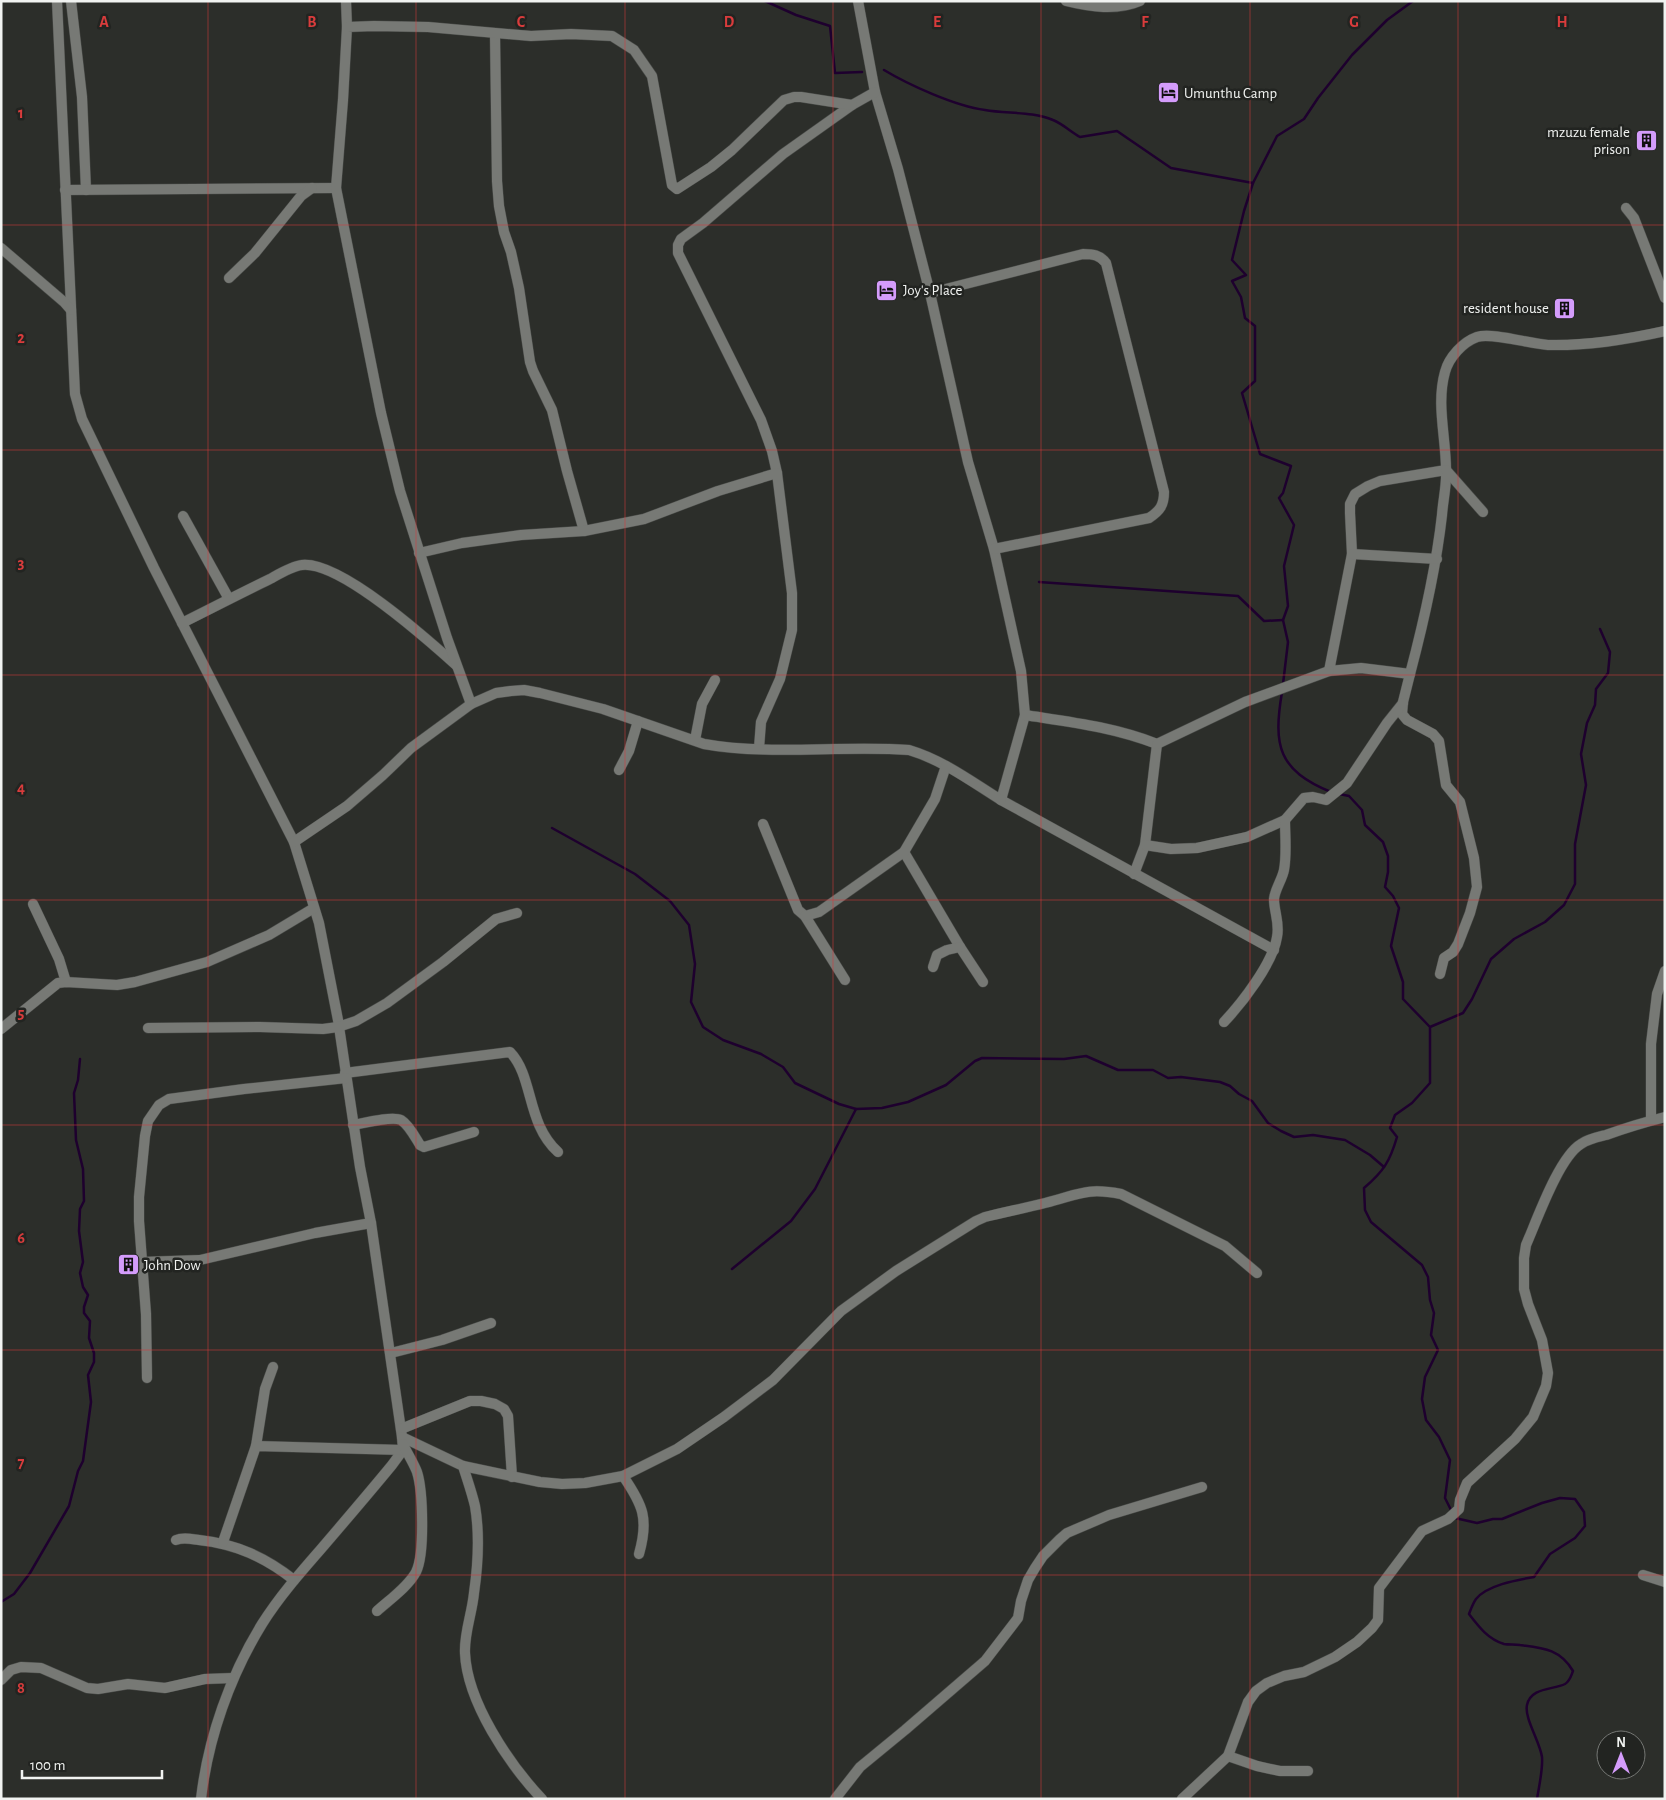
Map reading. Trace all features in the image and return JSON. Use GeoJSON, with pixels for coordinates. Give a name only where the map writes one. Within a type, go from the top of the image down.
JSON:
{"type":"FeatureCollection","features":[{"type":"Feature","properties":{"kind":"street"},"geometry":{"type":"LineString","coordinates":[[57,1],[75,394],[82,419],[182,624],[294,842],[314,908],[338,1027],[371,1223],[402,1440],[416,1472],[422,1520],[420,1559],[415,1573],[377,1611]]}},
{"type":"Feature","properties":{"kind":"street"},"geometry":{"type":"LineString","coordinates":[[71,1],[82,97],[86,190]]}},
{"type":"Feature","properties":{"kind":"street"},"geometry":{"type":"LineString","coordinates":[[346,1],[347,27],[336,188],[388,444],[400,491],[419,553],[471,704]]}},
{"type":"Feature","properties":{"kind":"street"},"geometry":{"type":"LineString","coordinates":[[858,1],[876,92],[930,293],[968,462],[994,549],[1021,671],[1025,715],[1002,800]]}},
{"type":"Feature","properties":{"kind":"street"},"geometry":{"type":"LineString","coordinates":[[1066,1],[1104,7],[1125,7],[1140,1]]}},
{"type":"Feature","properties":{"kind":"street"},"geometry":{"type":"LineString","coordinates":[[347,27],[428,27],[531,36],[596,34],[612,36],[634,50],[652,76],[672,185],[677,189],[711,167],[732,150],[784,100],[801,97],[852,105]]}},
{"type":"Feature","properties":{"kind":"street"},"geometry":{"type":"LineString","coordinates":[[495,34],[499,206],[519,288],[530,362],[552,410],[584,531]]}},
{"type":"Feature","properties":{"kind":"street"},"geometry":{"type":"LineString","coordinates":[[759,748],[761,722],[780,679],[792,630],[792,593],[777,473],[772,451],[761,420],[678,254],[678,245],[681,239],[703,223],[790,149],[852,105],[876,92]]}},
{"type":"Feature","properties":{"kind":"street"},"geometry":{"type":"LineString","coordinates":[[229,278],[255,253],[301,196],[313,187]]}},
{"type":"Feature","properties":{"kind":"street"},"geometry":{"type":"LineString","coordinates":[[65,190],[336,188]]}},
{"type":"Feature","properties":{"kind":"street"},"geometry":{"type":"LineString","coordinates":[[1626,208],[1634,218],[1665,298]]}},
{"type":"Feature","properties":{"kind":"street"},"geometry":{"type":"LineString","coordinates":[[1,248],[64,302],[70,310]]}},
{"type":"Feature","properties":{"kind":"street"},"geometry":{"type":"LineString","coordinates":[[930,293],[1083,254],[1096,255],[1102,258],[1106,263],[1164,492],[1162,507],[1157,514],[1149,518],[994,549]]}},
{"type":"Feature","properties":{"kind":"street"},"geometry":{"type":"LineString","coordinates":[[1440,974],[1444,958],[1454,952],[1463,934],[1474,901],[1477,874],[1460,802],[1450,792],[1444,778],[1439,741],[1433,734],[1405,718],[1402,712],[1437,559],[1446,470],[1441,412],[1445,371],[1454,354],[1478,337],[1490,336],[1532,344],[1564,345],[1635,337],[1665,331]]}},
{"type":"Feature","properties":{"kind":"street"},"geometry":{"type":"LineString","coordinates":[[1446,470],[1483,512]]}},
{"type":"Feature","properties":{"kind":"street"},"geometry":{"type":"LineString","coordinates":[[1329,671],[1352,554],[1350,504],[1355,494],[1380,481],[1446,470]]}},
{"type":"Feature","properties":{"kind":"street"},"geometry":{"type":"LineString","coordinates":[[419,553],[462,543],[521,535],[584,531],[644,519],[718,491],[777,473]]}},
{"type":"Feature","properties":{"kind":"street"},"geometry":{"type":"LineString","coordinates":[[183,516],[229,599]]}},
{"type":"Feature","properties":{"kind":"street"},"geometry":{"type":"LineString","coordinates":[[1352,554],[1437,559]]}},
{"type":"Feature","properties":{"kind":"street"},"geometry":{"type":"LineString","coordinates":[[182,624],[229,599],[302,565],[328,570],[348,582],[386,607],[457,665]]}},
{"type":"Feature","properties":{"kind":"street"},"geometry":{"type":"LineString","coordinates":[[1025,715],[1103,726],[1132,734],[1156,744],[1245,702],[1329,671],[1361,668],[1410,674]]}},
{"type":"Feature","properties":{"kind":"street"},"geometry":{"type":"LineString","coordinates":[[694,740],[702,704],[716,680]]}},
{"type":"Feature","properties":{"kind":"street"},"geometry":{"type":"LineString","coordinates":[[294,842],[347,806],[411,748],[471,704],[496,693],[524,690],[540,692],[603,709],[717,746],[910,750],[925,755],[1134,874],[1274,950]]}},
{"type":"Feature","properties":{"kind":"street"},"geometry":{"type":"LineString","coordinates":[[1145,845],[1180,849],[1212,846],[1247,836],[1285,820],[1304,798],[1313,796],[1326,800],[1347,784],[1403,702]]}},
{"type":"Feature","properties":{"kind":"street"},"geometry":{"type":"LineString","coordinates":[[619,770],[629,751],[638,721]]}},
{"type":"Feature","properties":{"kind":"street"},"geometry":{"type":"LineString","coordinates":[[1134,874],[1145,845],[1156,744]]}},
{"type":"Feature","properties":{"kind":"street"},"geometry":{"type":"LineString","coordinates":[[805,916],[819,912],[904,852],[935,799],[946,766]]}},
{"type":"Feature","properties":{"kind":"street"},"geometry":{"type":"LineString","coordinates":[[1224,1022],[1237,1008],[1274,950],[1278,936],[1278,919],[1274,899],[1282,879],[1286,858],[1285,820]]}},
{"type":"Feature","properties":{"kind":"street"},"geometry":{"type":"LineString","coordinates":[[763,824],[798,910],[805,916],[844,980]]}},
{"type":"Feature","properties":{"kind":"street"},"geometry":{"type":"LineString","coordinates":[[904,852],[983,982]]}},
{"type":"Feature","properties":{"kind":"street"},"geometry":{"type":"LineString","coordinates":[[33,904],[49,936],[66,982]]}},
{"type":"Feature","properties":{"kind":"street"},"geometry":{"type":"LineString","coordinates":[[1,1030],[60,982],[117,985],[201,964],[269,935],[314,908]]}},
{"type":"Feature","properties":{"kind":"street"},"geometry":{"type":"LineString","coordinates":[[148,1028],[338,1027],[356,1021],[388,1003],[496,919],[517,913]]}},
{"type":"Feature","properties":{"kind":"street"},"geometry":{"type":"LineString","coordinates":[[933,967],[937,955],[960,947]]}},
{"type":"Feature","properties":{"kind":"street"},"geometry":{"type":"LineString","coordinates":[[1651,1120],[1651,1044],[1657,994],[1665,971]]}},
{"type":"Feature","properties":{"kind":"street"},"geometry":{"type":"LineString","coordinates":[[147,1378],[146,1314],[138,1221],[148,1121],[159,1105],[169,1099],[510,1052],[516,1058],[521,1068],[534,1115],[540,1128],[550,1145],[558,1152]]}},
{"type":"Feature","properties":{"kind":"street"},"geometry":{"type":"LineString","coordinates":[[1182,1799],[1228,1756],[1248,1702],[1256,1691],[1267,1683],[1318,1666],[1357,1642],[1378,1620],[1378,1593],[1383,1583],[1422,1531],[1448,1519],[1459,1508],[1467,1483],[1516,1439],[1533,1416],[1546,1386],[1548,1373],[1542,1340],[1524,1289],[1526,1245],[1560,1170],[1567,1158],[1580,1144],[1665,1117]]}},
{"type":"Feature","properties":{"kind":"street"},"geometry":{"type":"LineString","coordinates":[[354,1125],[395,1118],[400,1119],[406,1124],[420,1145],[424,1147],[474,1132]]}},
{"type":"Feature","properties":{"kind":"street"},"geometry":{"type":"LineString","coordinates":[[256,1446],[402,1440],[463,1466],[512,1477],[562,1484],[585,1483],[624,1476],[677,1448],[724,1417],[773,1380],[840,1311],[896,1271],[985,1217],[1048,1203],[1087,1191],[1121,1194],[1144,1205],[1225,1246],[1257,1273]]}},
{"type":"Feature","properties":{"kind":"street"},"geometry":{"type":"LineString","coordinates":[[142,1262],[200,1260],[315,1233],[371,1223]]}},
{"type":"Feature","properties":{"kind":"street"},"geometry":{"type":"LineString","coordinates":[[391,1353],[442,1340],[491,1323]]}},
{"type":"Feature","properties":{"kind":"street"},"geometry":{"type":"LineString","coordinates":[[223,1542],[256,1446],[265,1389],[273,1366]]}},
{"type":"Feature","properties":{"kind":"street"},"geometry":{"type":"LineString","coordinates":[[201,1799],[214,1736],[233,1678],[263,1623],[294,1580],[392,1465],[402,1440],[461,1403],[481,1400],[495,1404],[504,1409],[508,1416],[512,1477]]}},
{"type":"Feature","properties":{"kind":"street"},"geometry":{"type":"LineString","coordinates":[[463,1466],[474,1504],[478,1566],[474,1597],[466,1629],[465,1652],[467,1672],[474,1694],[497,1740],[527,1783],[542,1799]]}},
{"type":"Feature","properties":{"kind":"street"},"geometry":{"type":"LineString","coordinates":[[624,1476],[643,1512],[645,1523],[644,1536],[639,1554]]}},
{"type":"Feature","properties":{"kind":"street"},"geometry":{"type":"LineString","coordinates":[[835,1799],[860,1767],[906,1730],[985,1660],[1018,1618],[1024,1594],[1035,1568],[1043,1556],[1060,1539],[1109,1515],[1202,1487]]}},
{"type":"Feature","properties":{"kind":"street"},"geometry":{"type":"LineString","coordinates":[[176,1540],[185,1538],[223,1542],[276,1565],[294,1580]]}},
{"type":"Feature","properties":{"kind":"street"},"geometry":{"type":"LineString","coordinates":[[1644,1576],[1665,1582]]}},
{"type":"Feature","properties":{"kind":"street"},"geometry":{"type":"LineString","coordinates":[[1,1680],[11,1670],[20,1667],[41,1668],[87,1688],[98,1689],[128,1684],[165,1688],[205,1679],[233,1678]]}},
{"type":"Feature","properties":{"kind":"street"},"geometry":{"type":"LineString","coordinates":[[1228,1756],[1268,1769],[1308,1771]]}},
{"type":"Feature","properties":{"kind":"waterway"},"geometry":{"type":"LineString","coordinates":[[765,1],[796,15],[830,26],[835,73],[862,72]]}},
{"type":"Feature","properties":{"kind":"waterway"},"geometry":{"type":"LineString","coordinates":[[1283,684],[1288,642],[1283,620],[1288,606],[1284,566],[1294,525],[1279,498],[1283,493],[1291,466],[1260,454],[1242,393],[1255,381],[1255,326],[1245,318],[1241,297],[1232,281],[1246,275],[1232,260],[1253,183],[1277,136],[1304,119],[1352,55],[1387,20],[1413,1]]}},
{"type":"Feature","properties":{"kind":"waterway"},"geometry":{"type":"LineString","coordinates":[[884,70],[946,100],[973,108],[1045,117],[1080,137],[1117,131],[1171,168],[1253,183]]}},
{"type":"Feature","properties":{"kind":"waterway"},"geometry":{"type":"LineString","coordinates":[[1039,582],[1238,596],[1264,621],[1283,620]]}},
{"type":"Feature","properties":{"kind":"waterway"},"geometry":{"type":"LineString","coordinates":[[1452,1512],[1445,1498],[1450,1460],[1439,1437],[1426,1420],[1422,1399],[1425,1377],[1438,1350],[1431,1335],[1434,1313],[1430,1300],[1428,1277],[1422,1265],[1371,1222],[1365,1210],[1364,1188],[1377,1176],[1392,1153],[1397,1137],[1390,1128],[1395,1115],[1412,1103],[1430,1083],[1430,1027],[1463,1013],[1472,999],[1491,959],[1514,939],[1545,922],[1564,905],[1575,884],[1575,844],[1586,785],[1581,754],[1587,723],[1595,705],[1596,689],[1608,673],[1610,652],[1600,629]]}},
{"type":"Feature","properties":{"kind":"waterway"},"geometry":{"type":"LineString","coordinates":[[1282,692],[1278,727],[1283,754],[1300,775],[1313,784],[1331,792]]}},
{"type":"Feature","properties":{"kind":"waterway"},"geometry":{"type":"LineString","coordinates":[[1339,794],[1349,796],[1362,810],[1365,825],[1383,842],[1388,856],[1388,872],[1385,887],[1393,896],[1399,908],[1391,946],[1403,982],[1403,999],[1429,1026]]}},
{"type":"Feature","properties":{"kind":"waterway"},"geometry":{"type":"LineString","coordinates":[[552,828],[635,874],[670,901],[689,925],[695,964],[691,1002],[703,1027],[723,1040],[761,1054],[783,1067],[795,1083],[839,1104],[856,1109],[882,1108],[908,1102],[946,1085],[975,1061],[982,1058],[1064,1059],[1086,1056],[1118,1070],[1153,1070],[1168,1078],[1181,1077],[1220,1082],[1230,1086],[1239,1094],[1252,1101],[1268,1123],[1281,1131],[1294,1137],[1313,1135],[1345,1140],[1370,1155],[1384,1167]]}},
{"type":"Feature","properties":{"kind":"waterway"},"geometry":{"type":"LineString","coordinates":[[1,1602],[14,1594],[30,1573],[69,1506],[78,1471],[83,1461],[91,1402],[88,1375],[94,1362],[94,1353],[89,1338],[90,1321],[84,1313],[88,1295],[83,1287],[80,1273],[83,1262],[79,1231],[80,1209],[84,1201],[83,1169],[76,1140],[74,1093],[78,1080],[80,1059]]}},
{"type":"Feature","properties":{"kind":"waterway"},"geometry":{"type":"LineString","coordinates":[[732,1269],[791,1221],[815,1189],[856,1109]]}},
{"type":"Feature","properties":{"kind":"waterway"},"geometry":{"type":"LineString","coordinates":[[1455,1517],[1477,1523],[1502,1519],[1560,1498],[1575,1499],[1584,1512],[1585,1526],[1575,1538],[1550,1554],[1534,1577],[1503,1584],[1487,1590],[1476,1599],[1469,1614],[1480,1628],[1498,1642],[1536,1647],[1550,1651],[1562,1658],[1573,1671],[1567,1683],[1538,1692],[1529,1699],[1527,1705],[1530,1723],[1542,1757],[1537,1799]]}},
{"type":"Feature","properties":{"kind":"place","name":"Umunthu Camp"},"geometry":{"type":"Point","coordinates":[1168,93]}},
{"type":"Feature","properties":{"kind":"place","name":"mzuzu female prison"},"geometry":{"type":"Point","coordinates":[1646,141]}},
{"type":"Feature","properties":{"kind":"place","name":"Joy's Place"},"geometry":{"type":"Point","coordinates":[887,290]}},
{"type":"Feature","properties":{"kind":"place","name":"resident house"},"geometry":{"type":"Point","coordinates":[1565,308]}},
{"type":"Feature","properties":{"kind":"place","name":"John Dow"},"geometry":{"type":"Point","coordinates":[128,1265]}}]}
